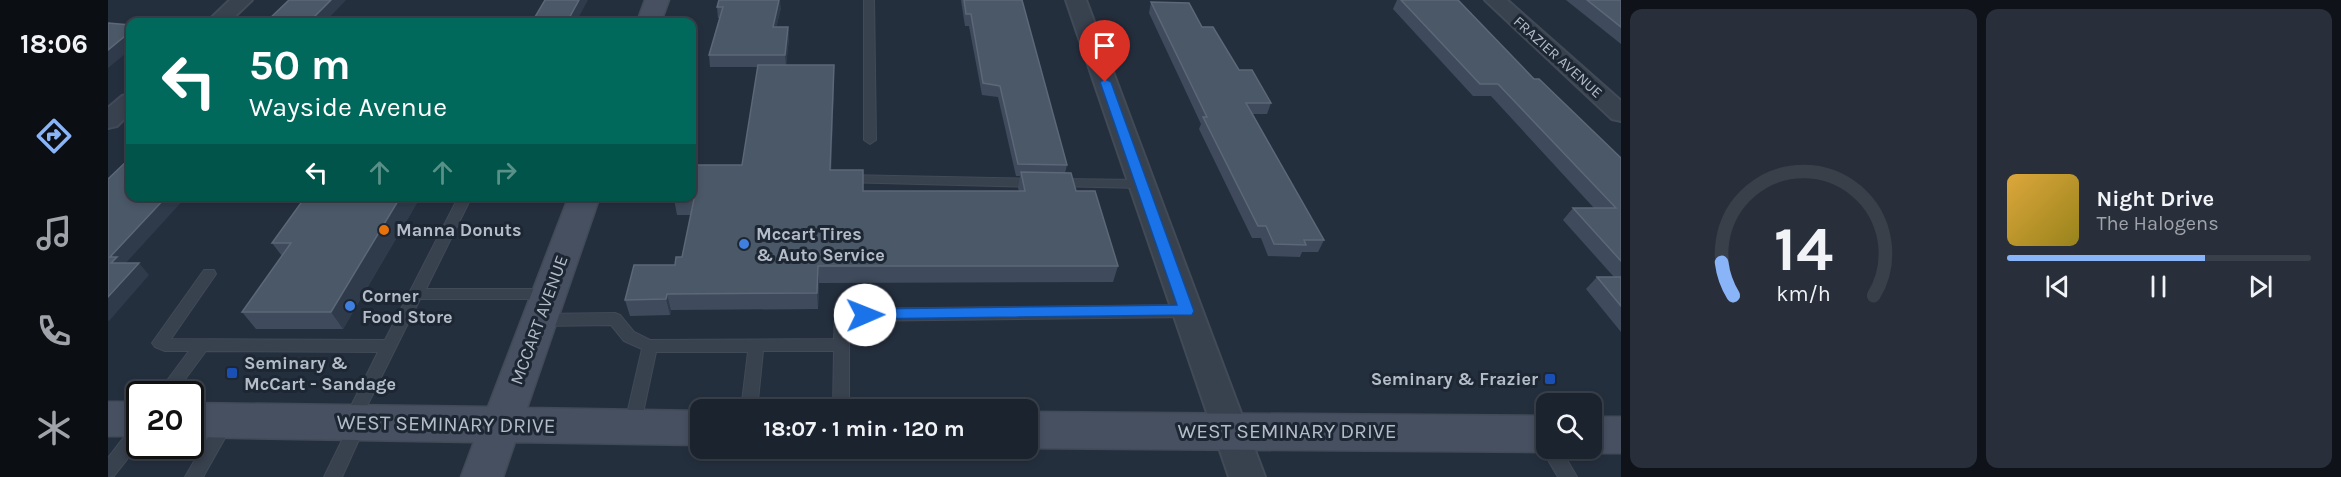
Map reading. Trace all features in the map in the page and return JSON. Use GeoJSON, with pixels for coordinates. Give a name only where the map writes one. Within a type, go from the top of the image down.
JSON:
{"type":"FeatureCollection","features":[{"type":"Feature","properties":{"kind":"main road"},"geometry":{"type":"LineString","coordinates":[[650,18],[657,0]]}},
{"type":"Feature","properties":{"kind":"main road","name":"MCCART AVENUE"},"geometry":{"type":"LineString","coordinates":[[482,477],[583,201]]}},
{"type":"Feature","properties":{"kind":"main road"},"geometry":{"type":"LineString","coordinates":[[108,419],[126,419]]}},
{"type":"Feature","properties":{"kind":"main road","name":"WEST SEMINARY DRIVE"},"geometry":{"type":"LineString","coordinates":[[209,420],[690,428]]}},
{"type":"Feature","properties":{"kind":"main road","name":"WEST SEMINARY DRIVE"},"geometry":{"type":"LineString","coordinates":[[1038,430],[1230,431],[1536,440]]}},
{"type":"Feature","properties":{"kind":"main road"},"geometry":{"type":"LineString","coordinates":[[1602,435],[1621,435]]}},
{"type":"Feature","properties":{"kind":"street"},"geometry":{"type":"LineString","coordinates":[[222,18],[242,0]]}},
{"type":"Feature","properties":{"kind":"street"},"geometry":{"type":"LineString","coordinates":[[1076,0],[1247,477]]}},
{"type":"Feature","properties":{"kind":"street","name":"FRAZIER AVENUE"},"geometry":{"type":"LineString","coordinates":[[1496,0],[1621,114]]}},
{"type":"Feature","properties":{"kind":"street"},"geometry":{"type":"LineString","coordinates":[[108,121],[126,105]]}},
{"type":"Feature","properties":{"kind":"lane"},"geometry":{"type":"LineString","coordinates":[[869,0],[870,140]]}},
{"type":"Feature","properties":{"kind":"lane"},"geometry":{"type":"LineString","coordinates":[[845,178],[1142,184]]}},
{"type":"Feature","properties":{"kind":"lane"},"geometry":{"type":"LineString","coordinates":[[333,477],[354,422],[390,344],[463,201]]}},
{"type":"Feature","properties":{"kind":"lane"},"geometry":{"type":"LineString","coordinates":[[209,274],[160,343],[165,345],[384,346],[390,344]]}},
{"type":"Feature","properties":{"kind":"lane"},"geometry":{"type":"LineString","coordinates":[[416,294],[544,307],[615,319],[621,331],[635,342],[650,346],[842,345]]}},
{"type":"Feature","properties":{"kind":"lane"},"geometry":{"type":"LineString","coordinates":[[841,399],[842,315],[1187,311]]}},
{"type":"Feature","properties":{"kind":"lane"},"geometry":{"type":"LineString","coordinates":[[175,381],[202,345]]}},
{"type":"Feature","properties":{"kind":"lane"},"geometry":{"type":"LineString","coordinates":[[750,399],[756,345]]}},
{"type":"Feature","properties":{"kind":"lane"},"geometry":{"type":"LineString","coordinates":[[632,427],[650,346]]}},
{"type":"Feature","properties":{"kind":"lane"},"geometry":{"type":"LineString","coordinates":[[194,477],[209,420]]}},
{"type":"Feature","properties":{"kind":"lane"},"geometry":{"type":"LineString","coordinates":[[108,471],[126,447]]}},
{"type":"Feature","properties":{"kind":"lane"},"geometry":{"type":"LineString","coordinates":[[1558,459],[1569,477]]}},
{"type":"Feature","properties":{"kind":"building"},"geometry":{"type":"Polygon","coordinates":[[[289,0],[331,0],[313,18],[270,18],[289,0]]]}},
{"type":"Feature","properties":{"kind":"building"},"geometry":{"type":"Polygon","coordinates":[[[545,0],[579,0],[569,18],[534,18],[545,0]]]}},
{"type":"Feature","properties":{"kind":"building"},"geometry":{"type":"Polygon","coordinates":[[[719,0],[779,0],[773,27],[788,27],[785,55],[709,55],[723,7],[717,7],[719,0]]]}},
{"type":"Feature","properties":{"kind":"building"},"geometry":{"type":"Polygon","coordinates":[[[964,0],[1022,0],[1067,165],[1018,164],[1000,86],[983,83],[971,14],[966,14],[964,0]]]}},
{"type":"Feature","properties":{"kind":"building"},"geometry":{"type":"Polygon","coordinates":[[[1401,0],[1458,0],[1534,79],[1539,79],[1621,158],[1621,261],[1573,208],[1616,208],[1498,84],[1480,84],[1401,0]]]}},
{"type":"Feature","properties":{"kind":"building"},"geometry":{"type":"Polygon","coordinates":[[[1587,0],[1621,0],[1621,27],[1587,0]]]}},
{"type":"Feature","properties":{"kind":"building"},"geometry":{"type":"Polygon","coordinates":[[[1151,2],[1189,3],[1202,27],[1213,27],[1239,70],[1252,70],[1271,103],[1246,103],[1324,240],[1304,240],[1306,245],[1274,244],[1266,226],[1258,226],[1203,117],[1207,117],[1151,2]]]}},
{"type":"Feature","properties":{"kind":"building"},"geometry":{"type":"Polygon","coordinates":[[[108,23],[126,25],[126,35],[108,50],[108,23]]]}},
{"type":"Feature","properties":{"kind":"building"},"geometry":{"type":"Polygon","coordinates":[[[758,65],[834,65],[830,170],[863,170],[863,191],[1025,191],[1021,172],[1071,173],[1076,191],[1095,191],[1118,266],[818,266],[817,293],[667,294],[666,299],[625,300],[634,265],[675,265],[676,257],[682,257],[694,201],[696,201],[696,165],[742,165],[758,65]]]}},
{"type":"Feature","properties":{"kind":"building"},"geometry":{"type":"Polygon","coordinates":[[[126,162],[126,201],[162,201],[110,257],[117,257],[111,263],[139,263],[108,297],[108,179],[126,162]]]}},
{"type":"Feature","properties":{"kind":"building"},"geometry":{"type":"Polygon","coordinates":[[[302,201],[398,201],[331,312],[242,312],[291,243],[272,243],[302,201]]]}},
{"type":"Feature","properties":{"kind":"building"},"geometry":{"type":"Polygon","coordinates":[[[1597,277],[1621,277],[1621,306],[1597,277]]]}},
{"type":"Feature","properties":{"kind":"place","name":"Manna Donuts"},"geometry":{"type":"Point","coordinates":[384,230]}},
{"type":"Feature","properties":{"kind":"place","name":"Mccart Tires & Auto Service"},"geometry":{"type":"Point","coordinates":[744,244]}},
{"type":"Feature","properties":{"kind":"place","name":"Corner Food Store"},"geometry":{"type":"Point","coordinates":[350,306]}},
{"type":"Feature","properties":{"kind":"place","name":"Seminary & McCart - Sandage"},"geometry":{"type":"Point","coordinates":[232,373]}},
{"type":"Feature","properties":{"kind":"place","name":"Seminary & Frazier"},"geometry":{"type":"Point","coordinates":[1550,379]}},
{"type":"Feature","properties":{"kind":"route"},"geometry":{"type":"LineString","coordinates":[[865,315],[1187,311],[1105,82]]}}]}
